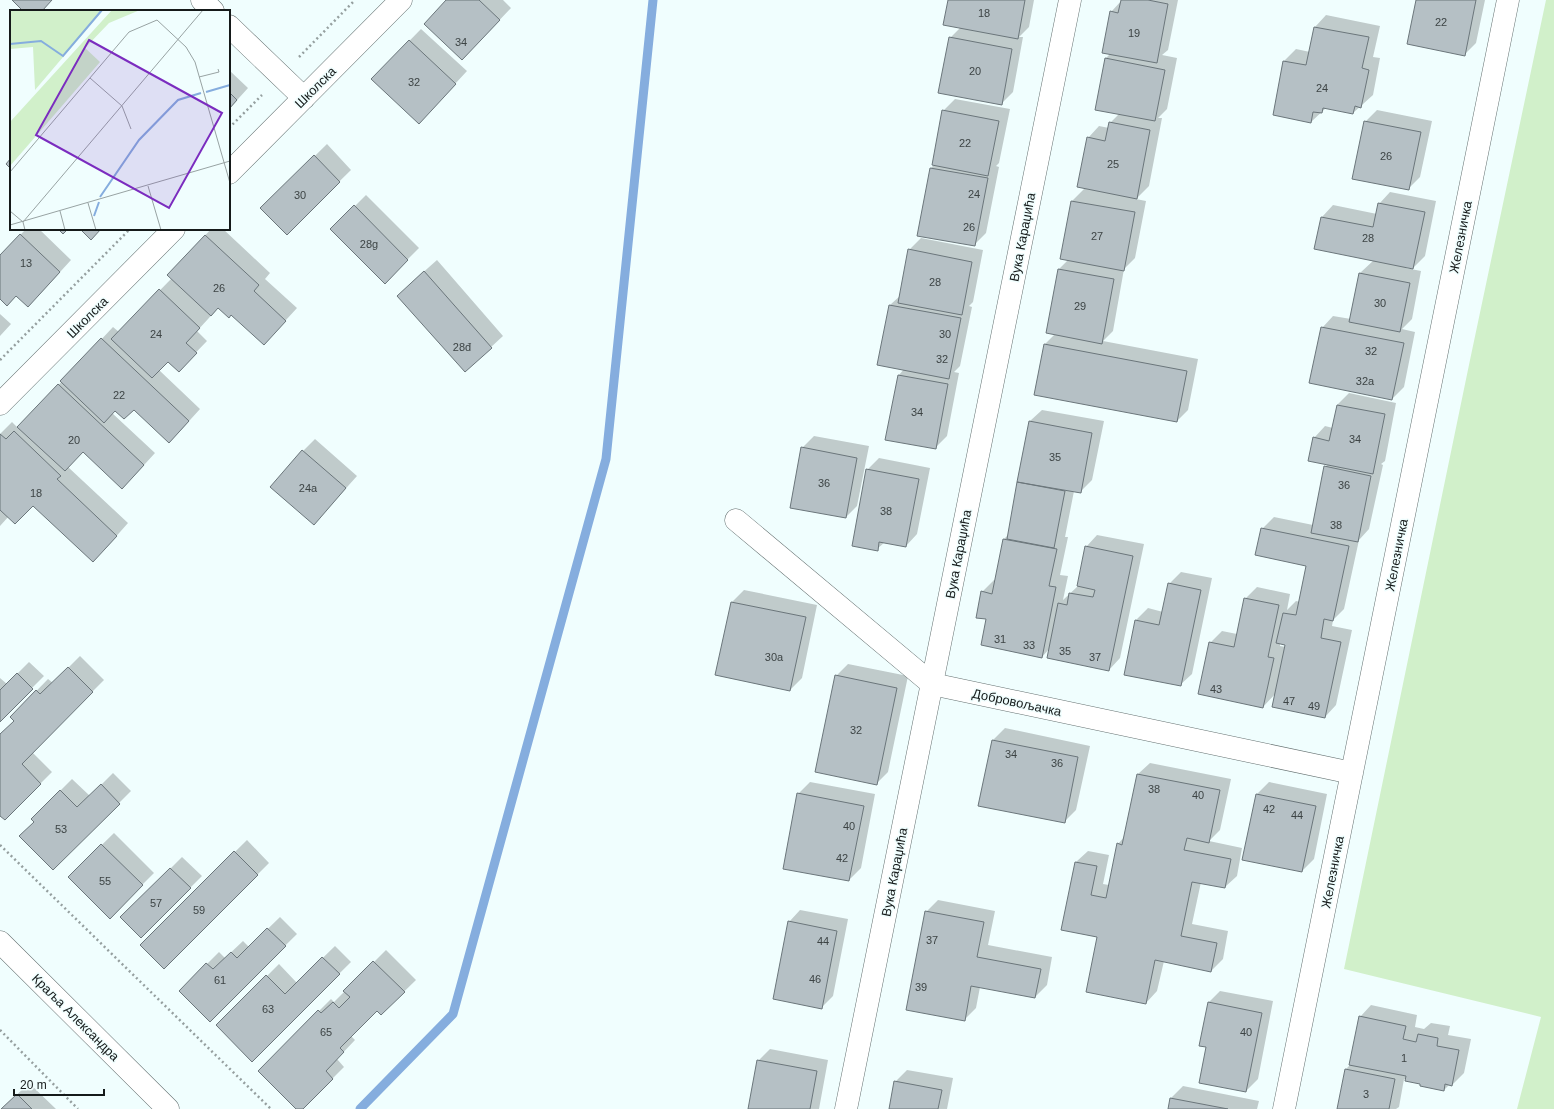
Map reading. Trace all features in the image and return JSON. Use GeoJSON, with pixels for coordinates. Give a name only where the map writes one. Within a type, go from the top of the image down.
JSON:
{"type":"FeatureCollection","features":[{"type":"Feature","properties":{"kind":"street"},"geometry":{"type":"LineString","coordinates":[[202,0],[212,10]]}},
{"type":"Feature","properties":{"kind":"street","name":"Школска"},"geometry":{"type":"LineString","coordinates":[[230,172],[401,0]]}},
{"type":"Feature","properties":{"kind":"street","name":"Вука Караџића"},"geometry":{"type":"LineString","coordinates":[[846,1109],[1070,0]]}},
{"type":"Feature","properties":{"kind":"street","name":"Железничка"},"geometry":{"type":"LineString","coordinates":[[1284,1109],[1508,0]]}},
{"type":"Feature","properties":{"kind":"street"},"geometry":{"type":"LineString","coordinates":[[230,27],[304,98]]}},
{"type":"Feature","properties":{"kind":"street","name":"Школска"},"geometry":{"type":"LineString","coordinates":[[0,404],[173,230]]}},
{"type":"Feature","properties":{"kind":"street","name":"Добровољачка"},"geometry":{"type":"LineString","coordinates":[[736,520],[932,684],[1352,773]]}},
{"type":"Feature","properties":{"kind":"street","name":"Краља Александра"},"geometry":{"type":"LineString","coordinates":[[0,942],[168,1109]]}},
{"type":"Feature","properties":{"kind":"path"},"geometry":{"type":"LineString","coordinates":[[0,360],[129,230]]}},
{"type":"Feature","properties":{"kind":"path"},"geometry":{"type":"LineString","coordinates":[[0,845],[271,1109]]}},
{"type":"Feature","properties":{"kind":"path"},"geometry":{"type":"LineString","coordinates":[[0,1030],[78,1109]]}},
{"type":"Feature","properties":{"kind":"green space"},"geometry":{"type":"Polygon","coordinates":[[[1546,0],[1554,0],[1554,1109],[1517,1109],[1541,1017],[1344,969],[1546,0]]]}},
{"type":"Feature","properties":{"kind":"building"},"geometry":{"type":"Polygon","coordinates":[[[12,0],[52,0],[43,10],[22,10],[12,0]]]}},
{"type":"Feature","properties":{"kind":"building"},"geometry":{"type":"Polygon","coordinates":[[[446,0],[479,0],[500,20],[462,60],[424,24],[446,0]]]}},
{"type":"Feature","properties":{"kind":"building"},"geometry":{"type":"Polygon","coordinates":[[[948,0],[1025,0],[1018,39],[943,25],[948,0]]]}},
{"type":"Feature","properties":{"kind":"building"},"geometry":{"type":"Polygon","coordinates":[[[1121,0],[1148,0],[1168,4],[1157,63],[1102,53],[1110,11],[1118,13],[1121,0]]]}},
{"type":"Feature","properties":{"kind":"building"},"geometry":{"type":"Polygon","coordinates":[[[1416,0],[1476,0],[1465,56],[1407,44],[1416,0]]]}},
{"type":"Feature","properties":{"kind":"building"},"geometry":{"type":"Polygon","coordinates":[[[1314,27],[1369,37],[1362,68],[1369,70],[1361,108],[1355,106],[1353,114],[1323,108],[1322,113],[1313,112],[1311,123],[1273,115],[1283,61],[1306,65],[1314,27]]]}},
{"type":"Feature","properties":{"kind":"building"},"geometry":{"type":"Polygon","coordinates":[[[949,37],[1012,49],[1002,105],[938,93],[949,37]]]}},
{"type":"Feature","properties":{"kind":"building"},"geometry":{"type":"Polygon","coordinates":[[[409,40],[456,84],[419,124],[371,79],[409,40]]]}},
{"type":"Feature","properties":{"kind":"building"},"geometry":{"type":"Polygon","coordinates":[[[1105,58],[1165,70],[1155,121],[1095,110],[1105,58]]]}},
{"type":"Feature","properties":{"kind":"building"},"geometry":{"type":"Polygon","coordinates":[[[230,93],[237,100],[230,108],[230,93]]]}},
{"type":"Feature","properties":{"kind":"building"},"geometry":{"type":"Polygon","coordinates":[[[942,110],[999,121],[988,176],[932,165],[942,110]]]}},
{"type":"Feature","properties":{"kind":"building"},"geometry":{"type":"Polygon","coordinates":[[[1364,121],[1421,132],[1409,190],[1352,179],[1364,121]]]}},
{"type":"Feature","properties":{"kind":"building"},"geometry":{"type":"Polygon","coordinates":[[[1109,122],[1150,130],[1137,199],[1077,187],[1087,137],[1105,141],[1109,122]]]}},
{"type":"Feature","properties":{"kind":"building"},"geometry":{"type":"Polygon","coordinates":[[[314,155],[340,182],[287,235],[260,208],[314,155]]]}},
{"type":"Feature","properties":{"kind":"building"},"geometry":{"type":"Polygon","coordinates":[[[10,159],[10,168],[6,164],[10,159]]]}},
{"type":"Feature","properties":{"kind":"building"},"geometry":{"type":"Polygon","coordinates":[[[930,168],[988,178],[975,246],[917,236],[930,168]]]}},
{"type":"Feature","properties":{"kind":"building"},"geometry":{"type":"Polygon","coordinates":[[[1071,201],[1135,212],[1124,271],[1060,259],[1071,201]]]}},
{"type":"Feature","properties":{"kind":"building"},"geometry":{"type":"Polygon","coordinates":[[[1378,203],[1425,212],[1413,269],[1314,249],[1321,217],[1373,227],[1378,203]]]}},
{"type":"Feature","properties":{"kind":"building"},"geometry":{"type":"Polygon","coordinates":[[[354,205],[408,260],[385,284],[330,229],[354,205]]]}},
{"type":"Feature","properties":{"kind":"building"},"geometry":{"type":"Polygon","coordinates":[[[59,230],[67,230],[63,234],[59,230]]]}},
{"type":"Feature","properties":{"kind":"building"},"geometry":{"type":"Polygon","coordinates":[[[81,230],[100,230],[91,240],[81,230]]]}},
{"type":"Feature","properties":{"kind":"building"},"geometry":{"type":"Polygon","coordinates":[[[20,234],[60,272],[28,307],[16,296],[7,306],[0,299],[0,255],[20,234]]]}},
{"type":"Feature","properties":{"kind":"building"},"geometry":{"type":"Polygon","coordinates":[[[205,235],[259,285],[254,291],[286,321],[264,345],[231,315],[229,318],[218,308],[211,316],[167,275],[205,235]]]}},
{"type":"Feature","properties":{"kind":"building"},"geometry":{"type":"Polygon","coordinates":[[[908,249],[972,262],[962,315],[898,303],[908,249]]]}},
{"type":"Feature","properties":{"kind":"building"},"geometry":{"type":"Polygon","coordinates":[[[1058,269],[1114,279],[1102,344],[1046,333],[1058,269]]]}},
{"type":"Feature","properties":{"kind":"building"},"geometry":{"type":"Polygon","coordinates":[[[424,271],[492,348],[465,372],[397,296],[424,271]]]}},
{"type":"Feature","properties":{"kind":"building"},"geometry":{"type":"Polygon","coordinates":[[[1359,273],[1410,283],[1400,332],[1349,322],[1359,273]]]}},
{"type":"Feature","properties":{"kind":"building"},"geometry":{"type":"Polygon","coordinates":[[[159,289],[200,328],[186,343],[197,353],[179,372],[168,362],[152,378],[111,339],[159,289]]]}},
{"type":"Feature","properties":{"kind":"building"},"geometry":{"type":"Polygon","coordinates":[[[889,305],[961,318],[949,379],[877,365],[889,305]]]}},
{"type":"Feature","properties":{"kind":"building"},"geometry":{"type":"Polygon","coordinates":[[[1321,327],[1404,343],[1392,400],[1309,383],[1321,327]]]}},
{"type":"Feature","properties":{"kind":"building"},"geometry":{"type":"Polygon","coordinates":[[[101,338],[189,421],[169,443],[134,410],[124,419],[115,411],[104,423],[60,381],[101,338]]]}},
{"type":"Feature","properties":{"kind":"building"},"geometry":{"type":"Polygon","coordinates":[[[1044,344],[1187,371],[1177,422],[1034,395],[1044,344]]]}},
{"type":"Feature","properties":{"kind":"building"},"geometry":{"type":"Polygon","coordinates":[[[898,375],[948,384],[936,449],[885,440],[898,375]]]}},
{"type":"Feature","properties":{"kind":"building"},"geometry":{"type":"Polygon","coordinates":[[[58,384],[144,465],[122,489],[83,452],[65,471],[17,427],[58,384]]]}},
{"type":"Feature","properties":{"kind":"building"},"geometry":{"type":"Polygon","coordinates":[[[1337,405],[1385,414],[1373,474],[1308,461],[1313,437],[1329,441],[1337,405]]]}},
{"type":"Feature","properties":{"kind":"building"},"geometry":{"type":"Polygon","coordinates":[[[1029,421],[1092,433],[1081,493],[1017,482],[1029,421]]]}},
{"type":"Feature","properties":{"kind":"building"},"geometry":{"type":"Polygon","coordinates":[[[14,431],[61,476],[57,479],[117,536],[93,562],[33,506],[15,524],[0,510],[0,434],[6,439],[14,431]]]}},
{"type":"Feature","properties":{"kind":"building"},"geometry":{"type":"Polygon","coordinates":[[[801,447],[857,458],[846,518],[790,508],[801,447]]]}},
{"type":"Feature","properties":{"kind":"building"},"geometry":{"type":"Polygon","coordinates":[[[302,450],[346,488],[314,525],[270,487],[302,450]]]}},
{"type":"Feature","properties":{"kind":"building"},"geometry":{"type":"Polygon","coordinates":[[[1324,466],[1371,476],[1358,542],[1311,533],[1324,466]]]}},
{"type":"Feature","properties":{"kind":"building"},"geometry":{"type":"Polygon","coordinates":[[[866,469],[919,479],[906,547],[879,542],[878,551],[852,546],[866,469]]]}},
{"type":"Feature","properties":{"kind":"building"},"geometry":{"type":"Polygon","coordinates":[[[1017,482],[1065,491],[1054,548],[1007,539],[1017,482]]]}},
{"type":"Feature","properties":{"kind":"building"},"geometry":{"type":"Polygon","coordinates":[[[1261,528],[1349,546],[1333,621],[1324,619],[1321,638],[1341,642],[1325,718],[1272,707],[1285,645],[1276,643],[1283,613],[1296,615],[1306,566],[1255,555],[1261,528]]]}},
{"type":"Feature","properties":{"kind":"building"},"geometry":{"type":"Polygon","coordinates":[[[1003,539],[1057,549],[1049,586],[1056,587],[1042,658],[981,645],[986,619],[976,618],[981,591],[992,594],[1003,539]]]}},
{"type":"Feature","properties":{"kind":"building"},"geometry":{"type":"Polygon","coordinates":[[[1085,546],[1133,556],[1109,671],[1047,658],[1058,603],[1067,605],[1069,593],[1093,597],[1095,590],[1077,586],[1085,546]]]}},
{"type":"Feature","properties":{"kind":"building"},"geometry":{"type":"Polygon","coordinates":[[[1168,583],[1201,590],[1181,686],[1124,675],[1135,620],[1159,625],[1168,583]]]}},
{"type":"Feature","properties":{"kind":"building"},"geometry":{"type":"Polygon","coordinates":[[[1244,598],[1279,605],[1268,657],[1274,658],[1263,708],[1198,694],[1209,642],[1234,647],[1244,598]]]}},
{"type":"Feature","properties":{"kind":"building"},"geometry":{"type":"Polygon","coordinates":[[[731,602],[806,617],[790,691],[715,675],[731,602]]]}},
{"type":"Feature","properties":{"kind":"building"},"geometry":{"type":"Polygon","coordinates":[[[68,667],[93,692],[22,764],[41,784],[5,820],[0,816],[0,734],[14,721],[10,717],[36,690],[40,694],[68,667]]]}},
{"type":"Feature","properties":{"kind":"building"},"geometry":{"type":"Polygon","coordinates":[[[17,673],[33,689],[0,722],[0,690],[17,673]]]}},
{"type":"Feature","properties":{"kind":"building"},"geometry":{"type":"Polygon","coordinates":[[[835,675],[897,688],[877,785],[815,772],[835,675]]]}},
{"type":"Feature","properties":{"kind":"building"},"geometry":{"type":"Polygon","coordinates":[[[992,740],[1078,757],[1065,823],[978,806],[992,740]]]}},
{"type":"Feature","properties":{"kind":"building"},"geometry":{"type":"Polygon","coordinates":[[[1137,774],[1220,790],[1209,843],[1187,838],[1184,850],[1231,859],[1225,888],[1192,882],[1181,936],[1217,943],[1211,972],[1155,960],[1146,1004],[1086,992],[1097,937],[1061,930],[1075,862],[1097,866],[1091,895],[1106,898],[1117,843],[1122,845],[1137,774]]]}},
{"type":"Feature","properties":{"kind":"building"},"geometry":{"type":"Polygon","coordinates":[[[101,784],[120,804],[53,870],[19,836],[34,822],[31,819],[60,790],[77,807],[101,784]]]}},
{"type":"Feature","properties":{"kind":"building"},"geometry":{"type":"Polygon","coordinates":[[[797,793],[864,806],[849,881],[783,869],[797,793]]]}},
{"type":"Feature","properties":{"kind":"building"},"geometry":{"type":"Polygon","coordinates":[[[1256,794],[1316,806],[1302,872],[1242,860],[1256,794]]]}},
{"type":"Feature","properties":{"kind":"building"},"geometry":{"type":"Polygon","coordinates":[[[101,844],[143,885],[110,919],[68,877],[101,844]]]}},
{"type":"Feature","properties":{"kind":"building"},"geometry":{"type":"Polygon","coordinates":[[[234,851],[258,875],[164,969],[140,945],[234,851]]]}},
{"type":"Feature","properties":{"kind":"building"},"geometry":{"type":"Polygon","coordinates":[[[170,868],[191,888],[141,938],[120,917],[170,868]]]}},
{"type":"Feature","properties":{"kind":"building"},"geometry":{"type":"Polygon","coordinates":[[[925,911],[984,922],[977,957],[1041,969],[1035,998],[971,986],[965,1021],[906,1010],[925,911]]]}},
{"type":"Feature","properties":{"kind":"building"},"geometry":{"type":"Polygon","coordinates":[[[788,921],[837,931],[822,1009],[773,999],[788,921]]]}},
{"type":"Feature","properties":{"kind":"building"},"geometry":{"type":"Polygon","coordinates":[[[267,928],[286,946],[210,1022],[179,991],[206,963],[213,969],[231,952],[237,958],[267,928]]]}},
{"type":"Feature","properties":{"kind":"building"},"geometry":{"type":"Polygon","coordinates":[[[322,957],[340,974],[252,1062],[216,1025],[266,975],[285,994],[322,957]]]}},
{"type":"Feature","properties":{"kind":"building"},"geometry":{"type":"Polygon","coordinates":[[[373,961],[405,992],[381,1015],[377,1011],[340,1048],[344,1052],[326,1071],[333,1079],[303,1109],[296,1109],[258,1071],[318,1010],[321,1013],[333,1002],[339,1008],[350,997],[343,991],[373,961]]]}},
{"type":"Feature","properties":{"kind":"building"},"geometry":{"type":"Polygon","coordinates":[[[1208,1002],[1262,1013],[1246,1092],[1199,1083],[1206,1047],[1199,1046],[1208,1002]]]}},
{"type":"Feature","properties":{"kind":"building"},"geometry":{"type":"Polygon","coordinates":[[[1359,1016],[1406,1026],[1403,1039],[1416,1042],[1418,1034],[1438,1038],[1437,1046],[1459,1050],[1452,1086],[1445,1084],[1444,1091],[1405,1081],[1406,1076],[1349,1065],[1359,1016]]]}},
{"type":"Feature","properties":{"kind":"building"},"geometry":{"type":"Polygon","coordinates":[[[757,1060],[817,1071],[810,1109],[748,1109],[757,1060]]]}},
{"type":"Feature","properties":{"kind":"building"},"geometry":{"type":"Polygon","coordinates":[[[1345,1069],[1395,1079],[1389,1109],[1337,1109],[1345,1069]]]}},
{"type":"Feature","properties":{"kind":"building"},"geometry":{"type":"Polygon","coordinates":[[[894,1081],[942,1090],[938,1109],[889,1109],[894,1081]]]}},
{"type":"Feature","properties":{"kind":"building"},"geometry":{"type":"Polygon","coordinates":[[[17,1094],[32,1109],[1,1109],[17,1094]]]}},
{"type":"Feature","properties":{"kind":"building"},"geometry":{"type":"Polygon","coordinates":[[[1170,1098],[1228,1109],[1168,1109],[1170,1098]]]}},
{"type":"Feature","properties":{"kind":"waterway"},"geometry":{"type":"LineString","coordinates":[[360,1109],[453,1014],[606,459],[653,0]]}}]}
